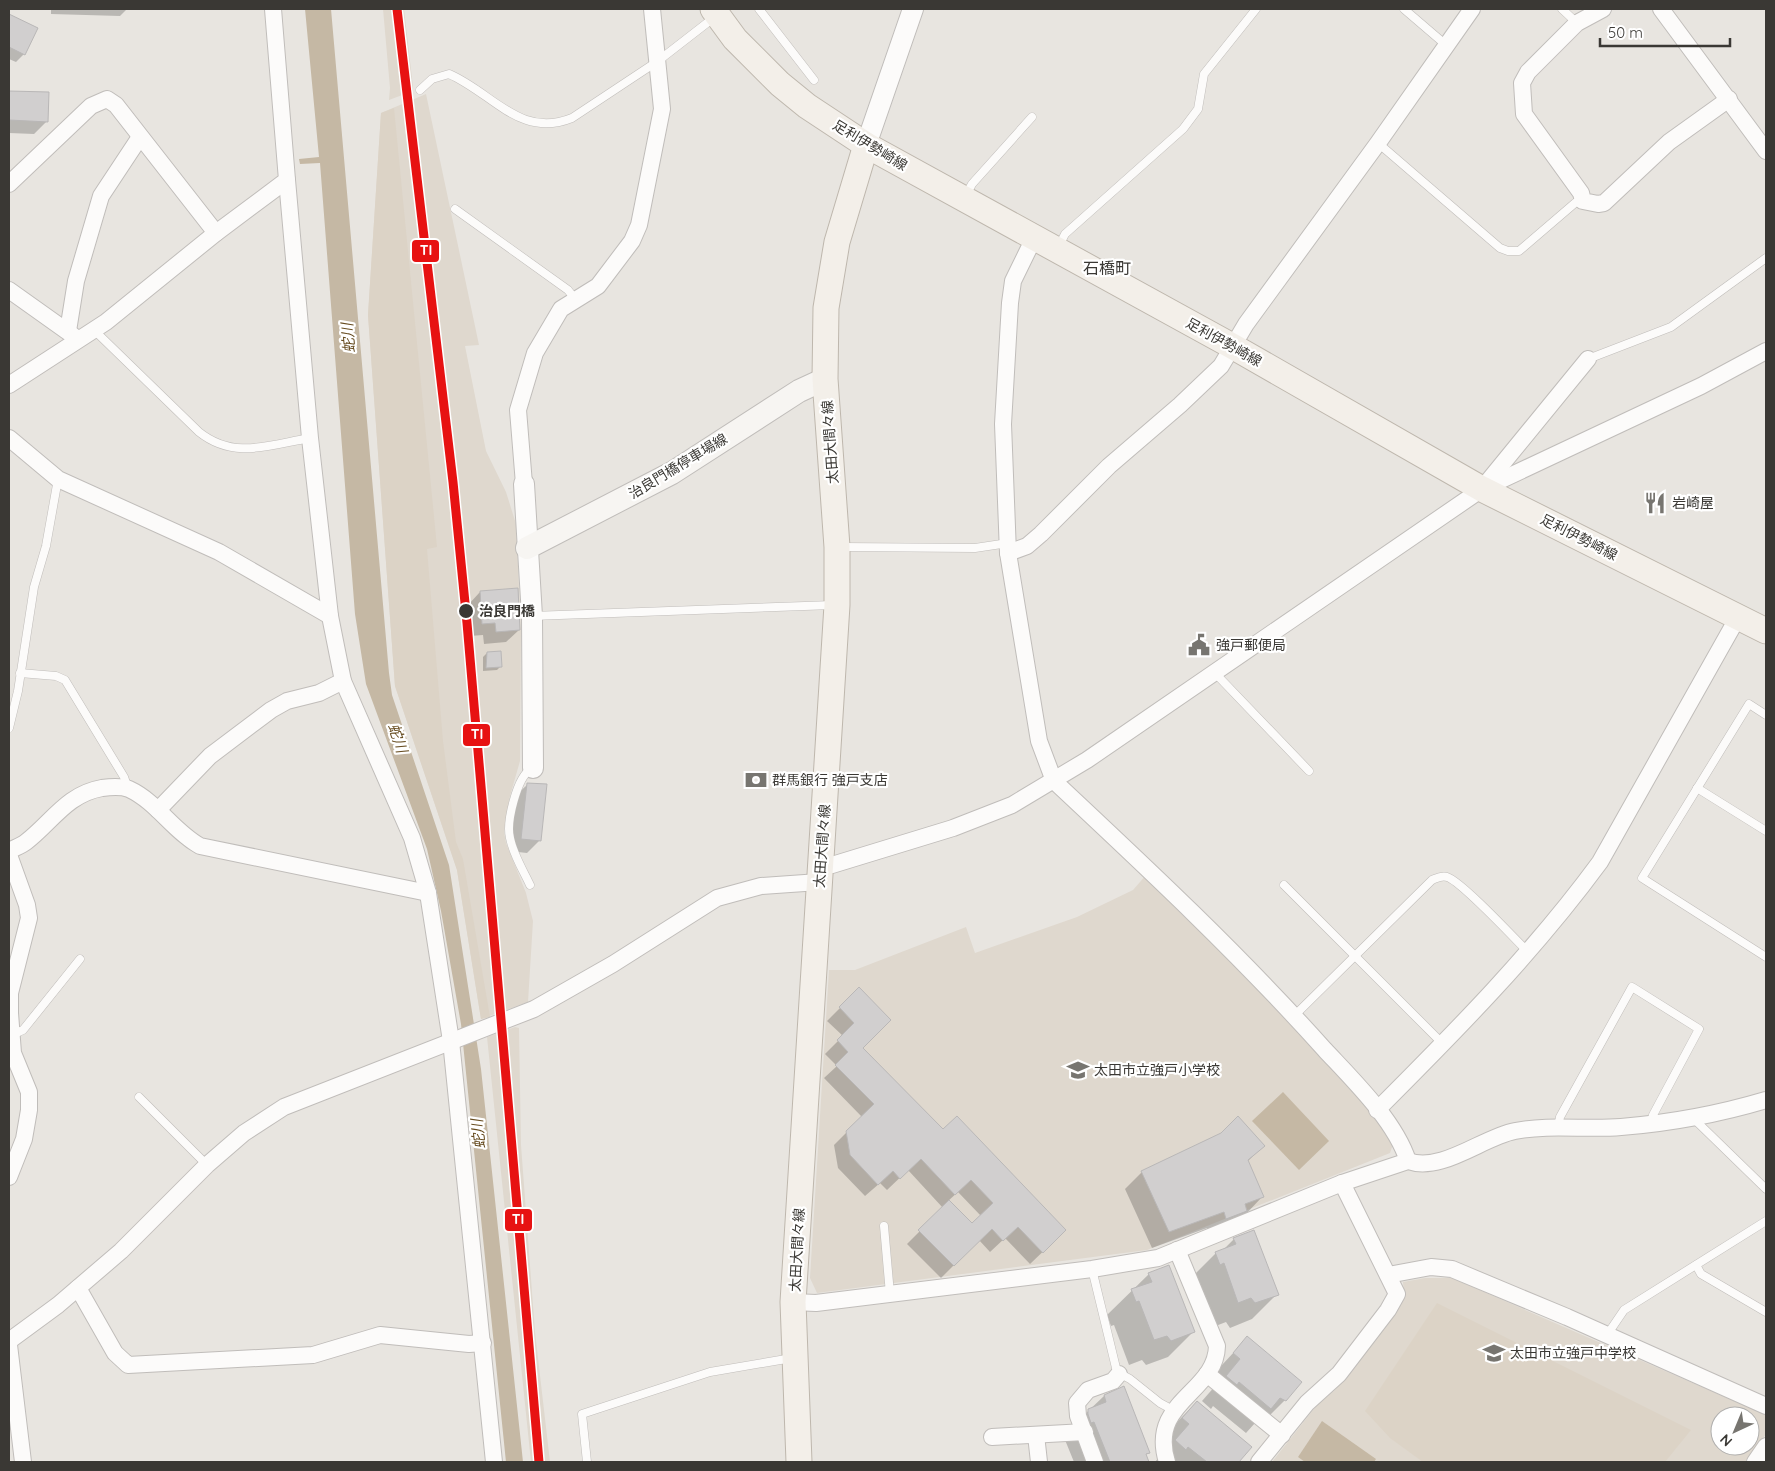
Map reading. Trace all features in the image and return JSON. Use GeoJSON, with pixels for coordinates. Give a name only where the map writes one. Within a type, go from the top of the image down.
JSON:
{"type":"FeatureCollection","features":[{"type":"Feature","properties":{"kind":"main road","name":"足利伊勢崎線"},"geometry":{"type":"LineString","coordinates":[[715,12],[748,54],[780,84],[807,106],[866,145],[1232,346],[1482,488],[1766,631]]}},
{"type":"Feature","properties":{"kind":"main road","name":"太田大間々線"},"geometry":{"type":"LineString","coordinates":[[799,1462],[794,1357],[794,1302],[837,605],[837,547],[826,379],[826,308],[838,242],[866,145]]}},
{"type":"Feature","properties":{"kind":"main road","name":"治良門橋停車場線"},"geometry":{"type":"LineString","coordinates":[[528,548],[672,473],[799,391],[826,379]]}},
{"type":"Feature","properties":{"kind":"street"},"geometry":{"type":"LineString","coordinates":[[273,9],[310,438],[330,616],[343,681],[412,838],[428,893],[454,1039],[494,1462]]}},
{"type":"Feature","properties":{"kind":"street"},"geometry":{"type":"LineString","coordinates":[[533,768],[532,616],[518,410],[535,353],[561,309],[598,286],[632,241],[639,225],[662,109],[652,9]]}},
{"type":"Feature","properties":{"kind":"street"},"geometry":{"type":"LineString","coordinates":[[866,145],[913,9]]}},
{"type":"Feature","properties":{"kind":"street"},"geometry":{"type":"LineString","coordinates":[[1008,548],[1028,546],[1109,466],[1221,366],[1232,346],[1472,9]]}},
{"type":"Feature","properties":{"kind":"street"},"geometry":{"type":"LineString","coordinates":[[1604,9],[1577,23],[1528,72],[1522,83],[1524,114],[1582,193],[1584,201],[1598,204],[1604,203],[1669,142],[1729,99]]}},
{"type":"Feature","properties":{"kind":"street"},"geometry":{"type":"LineString","coordinates":[[1661,9],[1766,150]]}},
{"type":"Feature","properties":{"kind":"street"},"geometry":{"type":"LineString","coordinates":[[9,184],[91,106],[101,100],[111,101],[216,234]]}},
{"type":"Feature","properties":{"kind":"street"},"geometry":{"type":"LineString","coordinates":[[73,335],[76,281],[101,196],[140,137]]}},
{"type":"Feature","properties":{"kind":"street"},"geometry":{"type":"LineString","coordinates":[[9,385],[73,335],[94,330],[287,180]]}},
{"type":"Feature","properties":{"kind":"street"},"geometry":{"type":"LineString","coordinates":[[1034,238],[1013,281],[1003,424],[1008,548],[1038,741],[1054,781],[1225,944],[1294,1016],[1377,1110],[1404,1147],[1408,1161]]}},
{"type":"Feature","properties":{"kind":"street"},"geometry":{"type":"LineString","coordinates":[[9,290],[73,335]]}},
{"type":"Feature","properties":{"kind":"street"},"geometry":{"type":"LineString","coordinates":[[9,1341],[78,1288],[121,1251],[207,1165],[244,1133],[284,1107],[534,1009],[613,964],[717,898],[761,886],[820,874],[832,866],[953,828],[1012,805],[1088,760],[1482,488],[1700,386],[1766,351]]}},
{"type":"Feature","properties":{"kind":"street"},"geometry":{"type":"LineString","coordinates":[[1482,488],[1588,359]]}},
{"type":"Feature","properties":{"kind":"street"},"geometry":{"type":"LineString","coordinates":[[9,438],[58,479],[219,552],[330,616]]}},
{"type":"Feature","properties":{"kind":"street"},"geometry":{"type":"LineString","coordinates":[[1377,1110],[1493,993],[1574,898],[1600,862],[1738,617]]}},
{"type":"Feature","properties":{"kind":"street"},"geometry":{"type":"LineString","coordinates":[[158,810],[210,756],[271,710],[287,701],[319,693],[343,681]]}},
{"type":"Feature","properties":{"kind":"street"},"geometry":{"type":"LineString","coordinates":[[9,851],[25,843],[58,810],[77,796],[112,786],[128,789],[158,810],[175,828],[200,846],[428,893]]}},
{"type":"Feature","properties":{"kind":"street"},"geometry":{"type":"LineString","coordinates":[[9,855],[27,905],[29,918],[10,993],[10,1036],[13,1054],[29,1092],[29,1110],[24,1140],[9,1177]]}},
{"type":"Feature","properties":{"kind":"street"},"geometry":{"type":"LineString","coordinates":[[794,1302],[816,1303],[1092,1269],[1158,1258],[1342,1184],[1408,1161],[1419,1165],[1448,1158],[1514,1131],[1558,1127],[1620,1127],[1651,1124],[1717,1115],[1766,1100]]}},
{"type":"Feature","properties":{"kind":"street"},"geometry":{"type":"LineString","coordinates":[[1260,1462],[1307,1403],[1339,1374],[1388,1310],[1397,1294],[1342,1184]]}},
{"type":"Feature","properties":{"kind":"street"},"geometry":{"type":"LineString","coordinates":[[1167,1462],[1164,1440],[1173,1410],[1207,1374],[1217,1358],[1217,1346],[1177,1250]]}},
{"type":"Feature","properties":{"kind":"street"},"geometry":{"type":"LineString","coordinates":[[1388,1275],[1431,1267],[1452,1269],[1766,1406]]}},
{"type":"Feature","properties":{"kind":"street"},"geometry":{"type":"LineString","coordinates":[[78,1288],[115,1353],[128,1365],[313,1355],[380,1335],[469,1344],[483,1343]]}},
{"type":"Feature","properties":{"kind":"street"},"geometry":{"type":"LineString","coordinates":[[9,1345],[23,1462]]}},
{"type":"Feature","properties":{"kind":"street"},"geometry":{"type":"LineString","coordinates":[[1095,1462],[1078,1416],[1078,1403],[1088,1390],[1113,1381],[1120,1374]]}},
{"type":"Feature","properties":{"kind":"street"},"geometry":{"type":"LineString","coordinates":[[1207,1374],[1282,1435]]}},
{"type":"Feature","properties":{"kind":"street"},"geometry":{"type":"LineString","coordinates":[[992,1437],[1085,1432]]}},
{"type":"Feature","properties":{"kind":"street"},"geometry":{"type":"LineString","coordinates":[[1036,1435],[1039,1462]]}},
{"type":"Feature","properties":{"kind":"street"},"geometry":{"type":"LineString","coordinates":[[1755,1462],[1766,1446]]}},
{"type":"Feature","properties":{"kind":"lane"},"geometry":{"type":"LineString","coordinates":[[759,9],[814,80]]}},
{"type":"Feature","properties":{"kind":"lane"},"geometry":{"type":"LineString","coordinates":[[1057,250],[1065,234],[1183,129],[1198,109],[1204,74],[1256,9]]}},
{"type":"Feature","properties":{"kind":"lane"},"geometry":{"type":"LineString","coordinates":[[1404,9],[1446,45]]}},
{"type":"Feature","properties":{"kind":"lane"},"geometry":{"type":"LineString","coordinates":[[1562,9],[1577,23]]}},
{"type":"Feature","properties":{"kind":"lane"},"geometry":{"type":"LineString","coordinates":[[420,90],[432,79],[450,74],[530,123],[558,123],[572,118],[658,61],[715,12]]}},
{"type":"Feature","properties":{"kind":"lane"},"geometry":{"type":"LineString","coordinates":[[964,199],[972,184],[1032,117]]}},
{"type":"Feature","properties":{"kind":"lane"},"geometry":{"type":"LineString","coordinates":[[1378,143],[1500,248],[1508,251],[1519,251],[1575,203],[1584,201]]}},
{"type":"Feature","properties":{"kind":"lane"},"geometry":{"type":"LineString","coordinates":[[455,209],[568,290],[575,299]]}},
{"type":"Feature","properties":{"kind":"lane"},"geometry":{"type":"LineString","coordinates":[[1588,359],[1671,327],[1766,258]]}},
{"type":"Feature","properties":{"kind":"lane"},"geometry":{"type":"LineString","coordinates":[[94,330],[199,432],[214,442],[237,450],[310,438]]}},
{"type":"Feature","properties":{"kind":"lane"},"geometry":{"type":"LineString","coordinates":[[9,728],[18,691],[34,587],[46,546],[58,479]]}},
{"type":"Feature","properties":{"kind":"lane"},"geometry":{"type":"LineString","coordinates":[[837,547],[1008,548]]}},
{"type":"Feature","properties":{"kind":"lane"},"geometry":{"type":"LineString","coordinates":[[532,616],[837,605]]}},
{"type":"Feature","properties":{"kind":"lane"},"geometry":{"type":"LineString","coordinates":[[20,673],[56,676],[65,680],[124,777],[128,789]]}},
{"type":"Feature","properties":{"kind":"lane"},"geometry":{"type":"LineString","coordinates":[[1215,673],[1308,771]]}},
{"type":"Feature","properties":{"kind":"lane"},"geometry":{"type":"LineString","coordinates":[[9,690],[18,691]]}},
{"type":"Feature","properties":{"kind":"lane"},"geometry":{"type":"LineString","coordinates":[[1766,715],[1748,704],[1642,878],[1766,957]]}},
{"type":"Feature","properties":{"kind":"lane"},"geometry":{"type":"LineString","coordinates":[[530,885],[509,837],[509,828],[521,777],[533,768]]}},
{"type":"Feature","properties":{"kind":"lane"},"geometry":{"type":"LineString","coordinates":[[1697,788],[1766,831]]}},
{"type":"Feature","properties":{"kind":"lane"},"geometry":{"type":"LineString","coordinates":[[1294,1016],[1432,880],[1439,877],[1447,877],[1462,888],[1528,952]]}},
{"type":"Feature","properties":{"kind":"lane"},"geometry":{"type":"LineString","coordinates":[[1284,885],[1443,1044]]}},
{"type":"Feature","properties":{"kind":"lane"},"geometry":{"type":"LineString","coordinates":[[10,1036],[23,1030],[80,959]]}},
{"type":"Feature","properties":{"kind":"lane"},"geometry":{"type":"LineString","coordinates":[[1558,1127],[1560,1118],[1632,986],[1699,1029],[1653,1115],[1651,1124]]}},
{"type":"Feature","properties":{"kind":"lane"},"geometry":{"type":"LineString","coordinates":[[139,1097],[207,1165]]}},
{"type":"Feature","properties":{"kind":"lane"},"geometry":{"type":"LineString","coordinates":[[1693,1118],[1766,1189]]}},
{"type":"Feature","properties":{"kind":"lane"},"geometry":{"type":"LineString","coordinates":[[1607,1335],[1624,1310],[1766,1221]]}},
{"type":"Feature","properties":{"kind":"lane"},"geometry":{"type":"LineString","coordinates":[[884,1226],[890,1294]]}},
{"type":"Feature","properties":{"kind":"lane"},"geometry":{"type":"LineString","coordinates":[[1696,1265],[1701,1274],[1766,1312]]}},
{"type":"Feature","properties":{"kind":"lane"},"geometry":{"type":"LineString","coordinates":[[1092,1269],[1117,1372],[1136,1382],[1160,1403],[1173,1410]]}},
{"type":"Feature","properties":{"kind":"lane"},"geometry":{"type":"LineString","coordinates":[[587,1462],[582,1414],[710,1372],[794,1357]]}},
{"type":"Feature","properties":{"kind":"shaded area"},"geometry":{"type":"Polygon","coordinates":[[[383,9],[404,9],[413,87],[413,91],[389,100],[390,88],[383,9]]]}},
{"type":"Feature","properties":{"kind":"shaded area"},"geometry":{"type":"Polygon","coordinates":[[[426,94],[479,345],[465,346],[486,451],[506,492],[516,524],[521,630],[520,761],[510,796],[504,831],[506,843],[526,893],[533,921],[528,1002],[481,1019],[457,870],[395,686],[368,315],[381,113],[426,94]]]}},
{"type":"Feature","properties":{"kind":"shaded area"},"geometry":{"type":"Polygon","coordinates":[[[394,108],[437,547],[427,549],[443,741],[456,842],[463,859],[490,1017],[481,1019],[457,870],[395,686],[368,315],[381,113],[394,108]]]}},
{"type":"Feature","properties":{"kind":"shaded area","name":"太田市立強戸小学校"},"geometry":{"type":"Polygon","coordinates":[[[1147,874],[1302,1032],[1367,1107],[1393,1144],[1390,1153],[1147,1250],[817,1293],[810,1278],[829,970],[855,970],[966,927],[975,953],[1077,917],[1133,890],[1147,874]]]}},
{"type":"Feature","properties":{"kind":"shaded area"},"geometry":{"type":"Polygon","coordinates":[[[515,1027],[519,1028],[521,1145],[535,1332],[550,1462],[531,1462],[487,1037],[515,1027]]]}},
{"type":"Feature","properties":{"kind":"shaded area","name":"太田市立強戸中学校"},"geometry":{"type":"Polygon","coordinates":[[[1425,1278],[1452,1278],[1745,1406],[1710,1406],[1710,1456],[1750,1456],[1745,1462],[1272,1462],[1317,1405],[1335,1390],[1393,1316],[1404,1293],[1403,1282],[1425,1278]]]}},
{"type":"Feature","properties":{"kind":"shaded area"},"geometry":{"type":"Polygon","coordinates":[[[1437,1303],[1691,1430],[1665,1462],[1423,1462],[1390,1438],[1365,1411],[1437,1303]]]}},
{"type":"Feature","properties":{"kind":"shaded area","name":"太田市立強戸中学校"},"geometry":{"type":"Polygon","coordinates":[[[1760,1412],[1766,1415],[1766,1434],[1760,1442],[1760,1412]]]}},
{"type":"Feature","properties":{"kind":"water","name":"蛇川"},"geometry":{"type":"Polygon","coordinates":[[[305,9],[331,9],[389,673],[392,695],[449,865],[481,1069],[523,1462],[506,1462],[461,1024],[441,911],[427,849],[366,684],[355,614],[320,163],[300,164],[299,159],[319,157],[305,9]]]}},
{"type":"Feature","properties":{"kind":"water"},"geometry":{"type":"Polygon","coordinates":[[[1283,1092],[1329,1141],[1299,1170],[1252,1121],[1283,1092]]]}},
{"type":"Feature","properties":{"kind":"water"},"geometry":{"type":"Polygon","coordinates":[[[1322,1421],[1376,1459],[1374,1462],[1305,1462],[1298,1457],[1322,1421]]]}},
{"type":"Feature","properties":{"kind":"building"},"geometry":{"type":"Polygon","coordinates":[[[9,14],[38,28],[25,55],[9,47],[9,14]]]}},
{"type":"Feature","properties":{"kind":"building"},"geometry":{"type":"Polygon","coordinates":[[[9,91],[49,92],[48,122],[9,120],[9,91]]]}},
{"type":"Feature","properties":{"kind":"building"},"geometry":{"type":"Polygon","coordinates":[[[518,588],[520,630],[496,632],[495,623],[482,624],[480,591],[518,588]]]}},
{"type":"Feature","properties":{"kind":"building"},"geometry":{"type":"Polygon","coordinates":[[[501,651],[502,667],[486,668],[487,652],[501,651]]]}},
{"type":"Feature","properties":{"kind":"building"},"geometry":{"type":"Polygon","coordinates":[[[527,783],[547,784],[541,841],[521,839],[527,783]]]}},
{"type":"Feature","properties":{"kind":"building"},"geometry":{"type":"Polygon","coordinates":[[[859,987],[891,1020],[863,1048],[943,1129],[957,1116],[1066,1230],[1043,1253],[1018,1227],[1003,1241],[992,1229],[954,1266],[918,1230],[949,1200],[972,1223],[993,1203],[971,1180],[955,1195],[921,1159],[900,1179],[893,1171],[878,1185],[850,1155],[846,1131],[874,1104],[835,1065],[848,1052],[837,1040],[854,1023],[839,1007],[859,987]]]}},
{"type":"Feature","properties":{"kind":"building"},"geometry":{"type":"Polygon","coordinates":[[[1238,1116],[1265,1146],[1248,1160],[1264,1197],[1245,1204],[1247,1211],[1226,1219],[1224,1212],[1169,1232],[1141,1171],[1221,1133],[1238,1116]]]}},
{"type":"Feature","properties":{"kind":"building"},"geometry":{"type":"Polygon","coordinates":[[[1254,1230],[1279,1295],[1255,1303],[1251,1298],[1238,1303],[1224,1263],[1220,1265],[1215,1252],[1236,1244],[1233,1238],[1254,1230]]]}},
{"type":"Feature","properties":{"kind":"building"},"geometry":{"type":"Polygon","coordinates":[[[1169,1265],[1195,1332],[1171,1341],[1167,1336],[1154,1340],[1139,1301],[1136,1302],[1131,1289],[1152,1282],[1148,1273],[1169,1265]]]}},
{"type":"Feature","properties":{"kind":"building"},"geometry":{"type":"Polygon","coordinates":[[[1247,1336],[1302,1382],[1286,1401],[1280,1398],[1271,1409],[1239,1382],[1237,1385],[1226,1376],[1240,1359],[1233,1353],[1247,1336]]]}},
{"type":"Feature","properties":{"kind":"building"},"geometry":{"type":"Polygon","coordinates":[[[1124,1386],[1150,1453],[1146,1454],[1149,1462],[1110,1462],[1094,1422],[1091,1423],[1088,1414],[1088,1409],[1106,1402],[1104,1395],[1124,1386]]]}},
{"type":"Feature","properties":{"kind":"building"},"geometry":{"type":"Polygon","coordinates":[[[1197,1401],[1252,1447],[1239,1462],[1207,1462],[1188,1447],[1186,1450],[1175,1440],[1189,1424],[1182,1418],[1197,1401]]]}},
{"type":"Feature","properties":{"kind":"transit line","name":"TI"},"geometry":{"type":"LineString","coordinates":[[397,9],[453,482],[467,623],[539,1462]]}},
{"type":"Feature","properties":{"kind":"place","name":"岩崎屋"},"geometry":{"type":"Point","coordinates":[1655,503]}},
{"type":"Feature","properties":{"kind":"place","name":"治良門橋"},"geometry":{"type":"Point","coordinates":[466,611]}},
{"type":"Feature","properties":{"kind":"place","name":"強戸郵便局"},"geometry":{"type":"Point","coordinates":[1199,645]}},
{"type":"Feature","properties":{"kind":"place","name":"群馬銀行 強戸支店"},"geometry":{"type":"Point","coordinates":[756,780]}},
{"type":"Feature","properties":{"kind":"place","name":"太田市立強戸小学校"},"geometry":{"type":"Point","coordinates":[1078,1070]}},
{"type":"Feature","properties":{"kind":"place","name":"太田市立強戸中学校"},"geometry":{"type":"Point","coordinates":[1494,1353]}},
{"type":"Feature","properties":{"kind":"district","name":"石橋町"},"geometry":{"type":"Point","coordinates":[1107,268]}}]}
